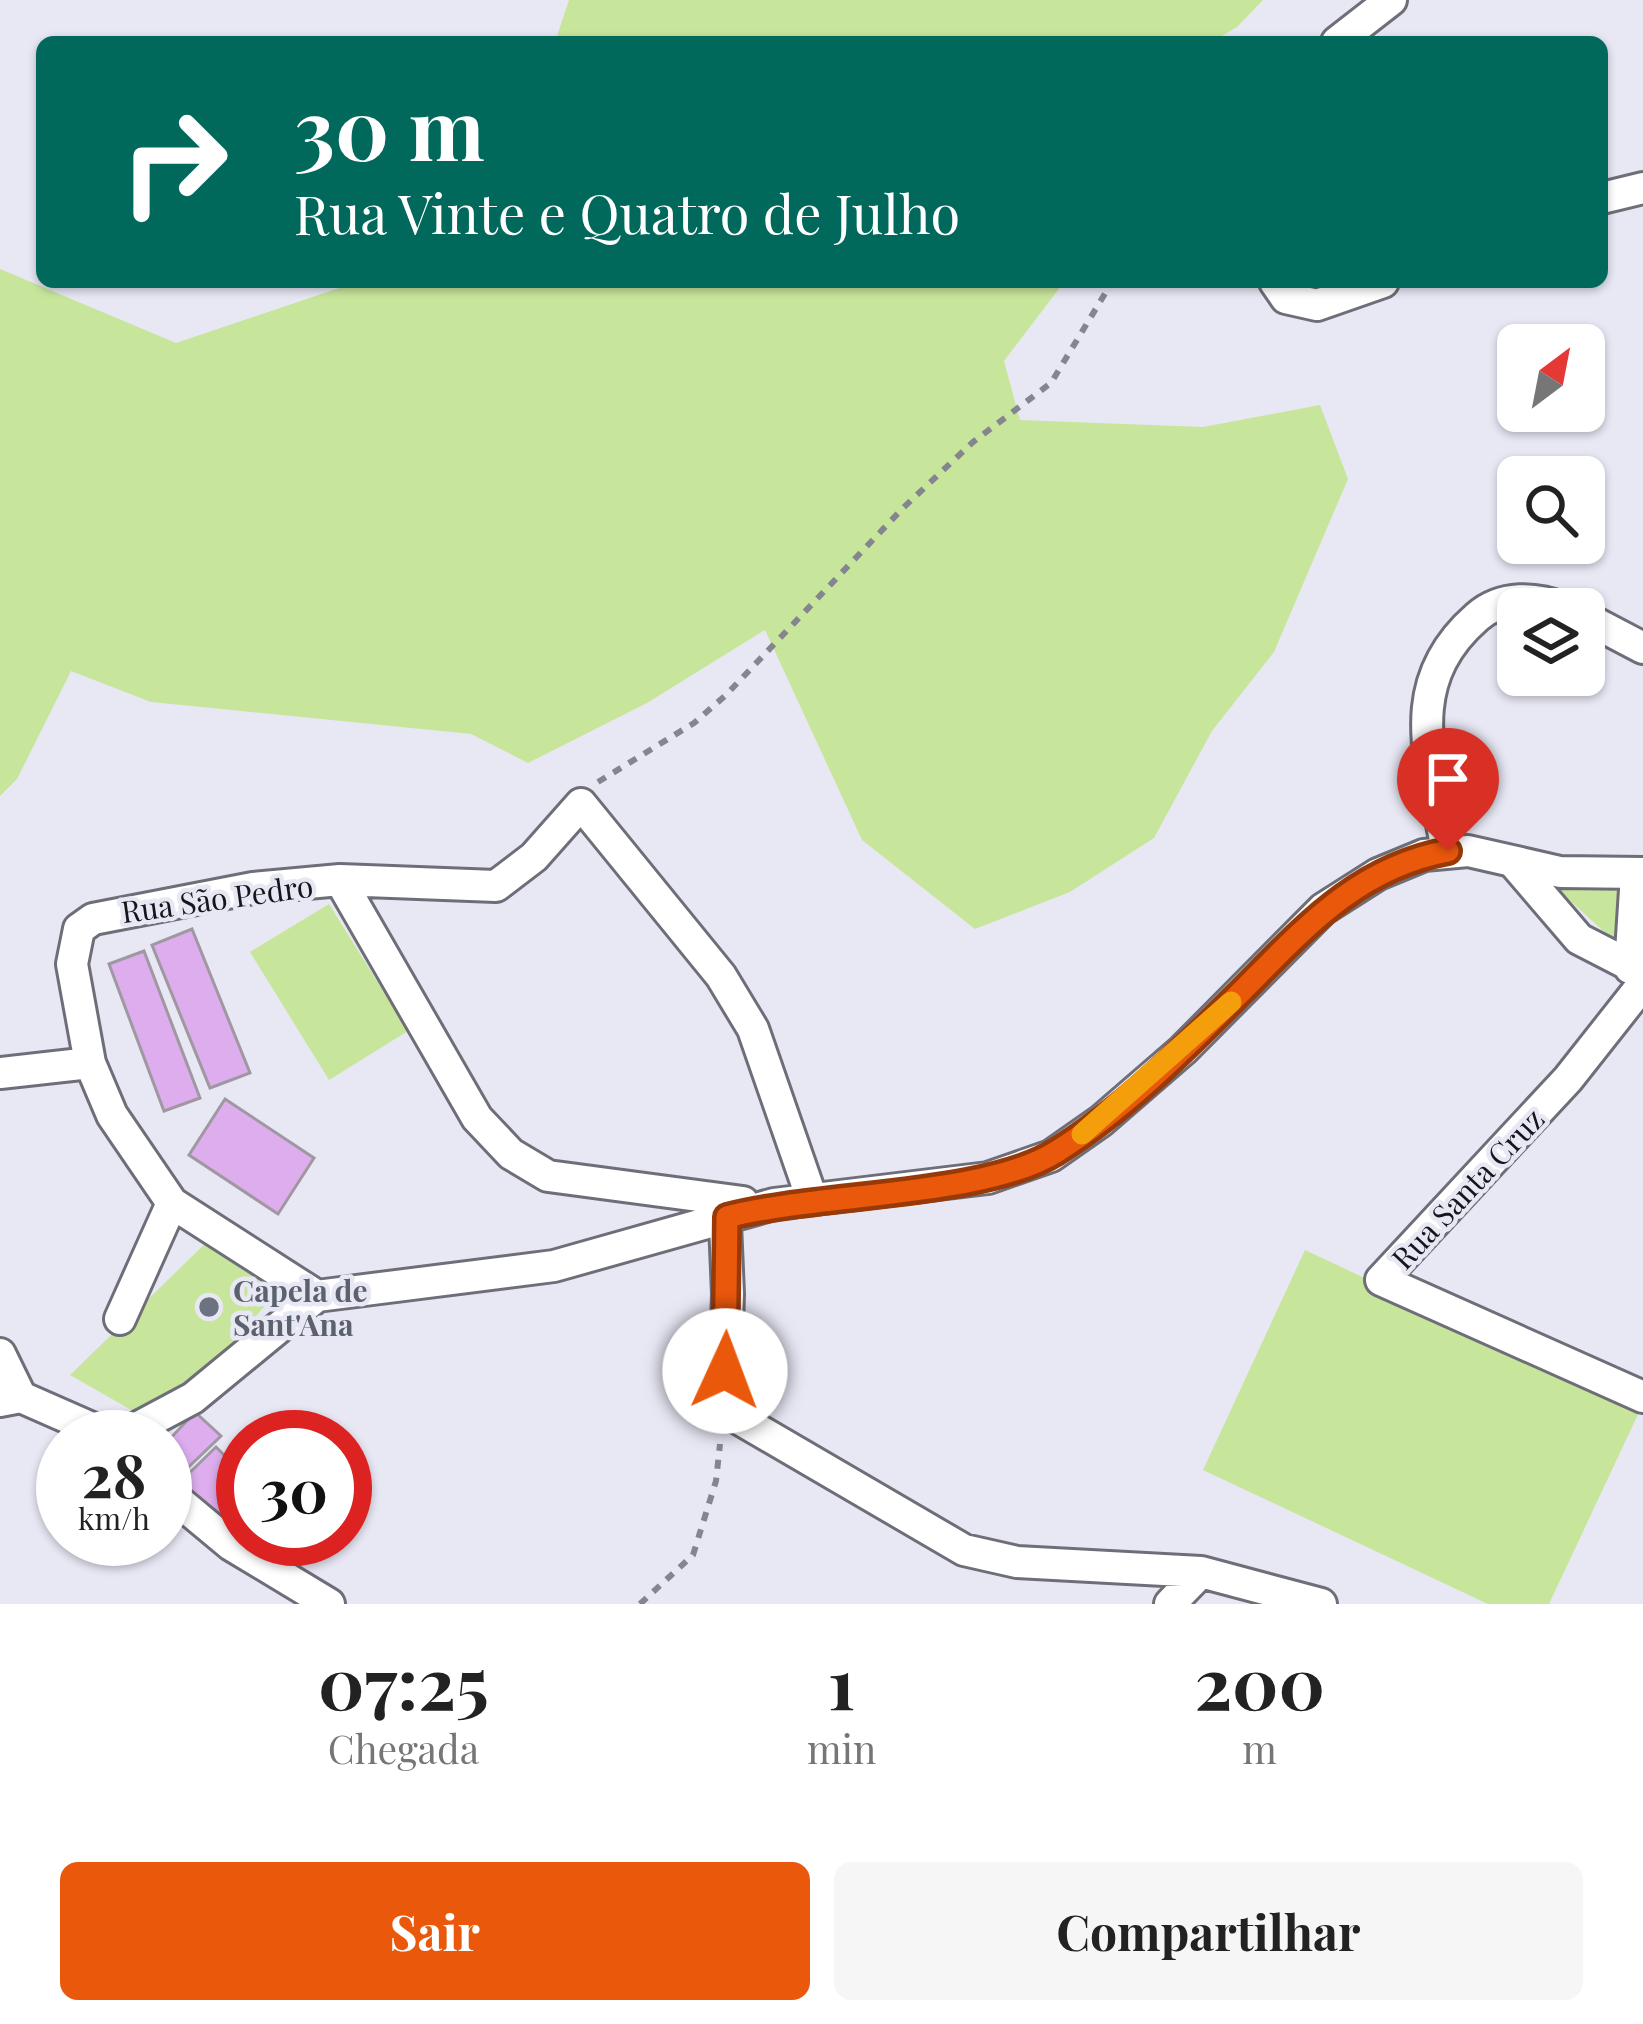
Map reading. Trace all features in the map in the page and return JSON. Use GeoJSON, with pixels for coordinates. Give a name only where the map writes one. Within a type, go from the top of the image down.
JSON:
{"type":"FeatureCollection","features":[{"type":"Feature","properties":{"kind":"street"},"geometry":{"type":"LineString","coordinates":[[1345,36],[1391,0]]}},
{"type":"Feature","properties":{"kind":"street"},"geometry":{"type":"LineString","coordinates":[[1608,197],[1643,188]]}},
{"type":"Feature","properties":{"kind":"street"},"geometry":{"type":"LineString","coordinates":[[1279,288],[1286,298],[1317,305],[1366,288]]}},
{"type":"Feature","properties":{"kind":"street"},"geometry":{"type":"LineString","coordinates":[[1448,851],[1427,736],[1429,684],[1437,664],[1468,625],[1497,604]]}},
{"type":"Feature","properties":{"kind":"street"},"geometry":{"type":"LineString","coordinates":[[1605,628],[1643,648]]}},
{"type":"Feature","properties":{"kind":"street"},"geometry":{"type":"LineString","coordinates":[[581,804],[721,976],[753,1029],[812,1199]]}},
{"type":"Feature","properties":{"kind":"street","name":"Rua São Pedro"},"geometry":{"type":"LineString","coordinates":[[317,1296],[172,1203],[112,1114],[90,1063],[72,964],[79,929],[113,911],[253,888],[340,880],[496,886],[534,857],[581,804]]}},
{"type":"Feature","properties":{"kind":"street"},"geometry":{"type":"LineString","coordinates":[[169,1410],[193,1398],[317,1296],[554,1266],[725,1209],[988,1178],[1051,1156],[1102,1121],[1183,1050],[1323,908],[1378,874],[1448,851],[1579,874],[1640,873],[1629,919],[1639,975]]}},
{"type":"Feature","properties":{"kind":"street"},"geometry":{"type":"LineString","coordinates":[[1513,862],[1580,939],[1639,975]]}},
{"type":"Feature","properties":{"kind":"street"},"geometry":{"type":"LineString","coordinates":[[340,880],[477,1118],[511,1154],[548,1176],[725,1209]]}},
{"type":"Feature","properties":{"kind":"street","name":"Rua Santa Cruz"},"geometry":{"type":"LineString","coordinates":[[1639,975],[1568,1079],[1381,1280],[1639,1395]]}},
{"type":"Feature","properties":{"kind":"street"},"geometry":{"type":"LineString","coordinates":[[0,1073],[90,1063]]}},
{"type":"Feature","properties":{"kind":"street"},"geometry":{"type":"LineString","coordinates":[[120,1319],[172,1203]]}},
{"type":"Feature","properties":{"kind":"street"},"geometry":{"type":"LineString","coordinates":[[725,1209],[724,1410],[964,1550],[1017,1562],[1201,1572],[1321,1604]]}},
{"type":"Feature","properties":{"kind":"street"},"geometry":{"type":"LineString","coordinates":[[0,1354],[10,1399],[41,1410]]}},
{"type":"Feature","properties":{"kind":"street"},"geometry":{"type":"LineString","coordinates":[[192,1512],[231,1544],[329,1604]]}},
{"type":"Feature","properties":{"kind":"street"},"geometry":{"type":"LineString","coordinates":[[1170,1604],[1201,1572]]}},
{"type":"Feature","properties":{"kind":"path"},"geometry":{"type":"LineString","coordinates":[[581,804],[609,772],[664,742],[726,695],[903,508],[973,442],[1051,382],[1108,288]]}},
{"type":"Feature","properties":{"kind":"path"},"geometry":{"type":"LineString","coordinates":[[640,1604],[693,1555],[716,1481],[724,1410]]}},
{"type":"Feature","properties":{"kind":"green space"},"geometry":{"type":"Polygon","coordinates":[[[569,0],[1263,0],[1222,36],[557,36],[569,0]]]}},
{"type":"Feature","properties":{"kind":"green space"},"geometry":{"type":"Polygon","coordinates":[[[0,269],[176,343],[339,288],[1059,288],[1004,361],[1020,420],[1203,427],[1320,405],[1348,479],[1274,652],[1212,731],[1154,838],[1070,892],[975,929],[862,840],[765,630],[647,703],[528,763],[471,734],[151,702],[71,671],[17,779],[0,796],[0,269]]]}},
{"type":"Feature","properties":{"kind":"green space"},"geometry":{"type":"Polygon","coordinates":[[[1622,882],[1623,949],[1553,885],[1595,889],[1622,882]]]}},
{"type":"Feature","properties":{"kind":"green space"},"geometry":{"type":"Polygon","coordinates":[[[329,904],[408,1031],[329,1080],[250,952],[329,904]]]}},
{"type":"Feature","properties":{"kind":"green space"},"geometry":{"type":"Polygon","coordinates":[[[210,1239],[275,1294],[196,1386],[160,1410],[131,1410],[70,1375],[210,1239]]]}},
{"type":"Feature","properties":{"kind":"green space"},"geometry":{"type":"Polygon","coordinates":[[[1305,1250],[1641,1408],[1549,1604],[1488,1604],[1203,1470],[1305,1250]]]}},
{"type":"Feature","properties":{"kind":"building"},"geometry":{"type":"Polygon","coordinates":[[[192,929],[250,1073],[210,1088],[152,945],[192,929]]]}},
{"type":"Feature","properties":{"kind":"building"},"geometry":{"type":"Polygon","coordinates":[[[144,951],[200,1098],[164,1111],[109,964],[144,951]]]}},
{"type":"Feature","properties":{"kind":"building"},"geometry":{"type":"Polygon","coordinates":[[[225,1099],[314,1158],[278,1214],[189,1155],[225,1099]]]}},
{"type":"Feature","properties":{"kind":"building"},"geometry":{"type":"Polygon","coordinates":[[[195,1412],[216,1431],[216,1441],[192,1464],[195,1412]]]}},
{"type":"Feature","properties":{"kind":"building"},"geometry":{"type":"Polygon","coordinates":[[[216,1447],[214,1521],[192,1498],[192,1470],[216,1447]]]}},
{"type":"Feature","properties":{"kind":"slow traffic"},"geometry":{"type":"LineString","coordinates":[[1082,1134],[1183,1050],[1231,1002]]}},
{"type":"Feature","properties":{"kind":"place","name":"Capela de Sant'Ana"},"geometry":{"type":"Point","coordinates":[209,1307]}},
{"type":"Feature","properties":{"kind":"route"},"geometry":{"type":"LineString","coordinates":[[725,1371],[727,1217],[774,1204],[988,1178],[1051,1156],[1102,1121],[1183,1050],[1323,908],[1378,874],[1448,851]]}}]}
